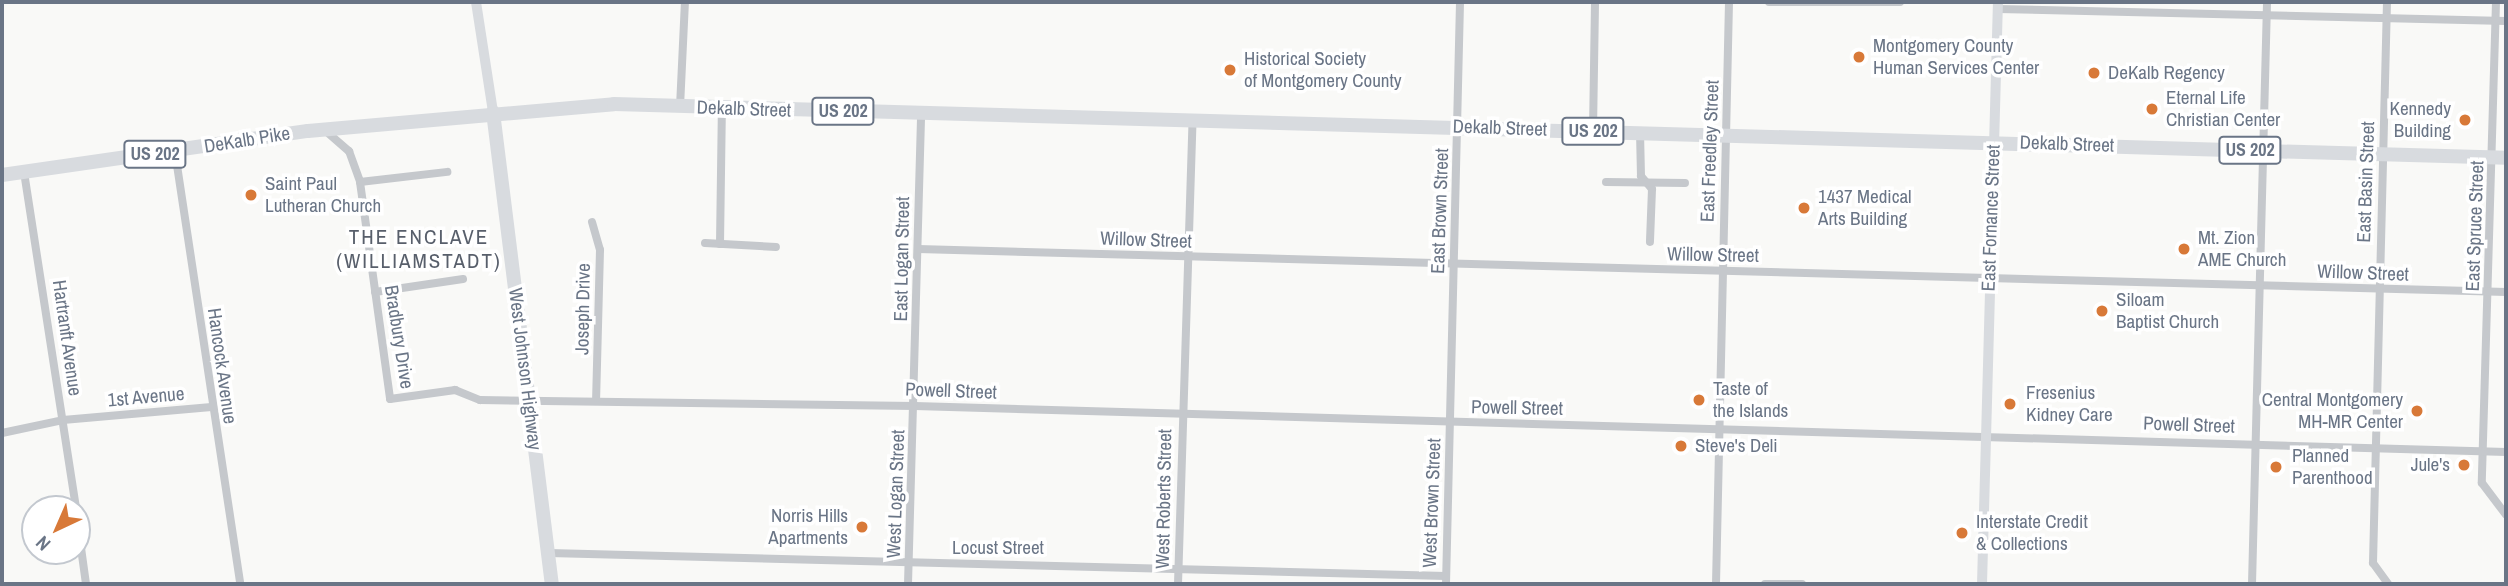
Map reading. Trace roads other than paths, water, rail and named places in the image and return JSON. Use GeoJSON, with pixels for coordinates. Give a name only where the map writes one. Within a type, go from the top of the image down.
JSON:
{"type":"FeatureCollection","features":[{"type":"Feature","properties":{"kind":"highway","name":"Dekalb Street"},"geometry":{"type":"LineString","coordinates":[[493,113],[680,107],[1193,118],[2500,158]]}},
{"type":"Feature","properties":{"kind":"highway","name":"DeKalb Pike"},"geometry":{"type":"LineString","coordinates":[[2,175],[308,131],[493,113]]}},
{"type":"Feature","properties":{"kind":"highway","name":"West Johnson Highway"},"geometry":{"type":"LineString","coordinates":[[493,113],[552,584]]}},
{"type":"Feature","properties":{"kind":"street"},"geometry":{"type":"LineString","coordinates":[[476,2],[493,113]]}},
{"type":"Feature","properties":{"kind":"street"},"geometry":{"type":"LineString","coordinates":[[680,107],[685,2]]}},
{"type":"Feature","properties":{"kind":"street","name":"East Brown Street"},"geometry":{"type":"LineString","coordinates":[[1450,422],[1460,2]]}},
{"type":"Feature","properties":{"kind":"street"},"geometry":{"type":"LineString","coordinates":[[1593,131],[1595,2]]}},
{"type":"Feature","properties":{"kind":"street","name":"East Freedley Street"},"geometry":{"type":"LineString","coordinates":[[1716,584],[1729,2]]}},
{"type":"Feature","properties":{"kind":"street"},"geometry":{"type":"LineString","coordinates":[[1769,2],[1900,2]]}},
{"type":"Feature","properties":{"kind":"street"},"geometry":{"type":"LineString","coordinates":[[2252,584],[2267,2]]}},
{"type":"Feature","properties":{"kind":"street","name":"East Basin Street"},"geometry":{"type":"LineString","coordinates":[[2387,2],[2373,563],[2388,584]]}},
{"type":"Feature","properties":{"kind":"street","name":"East Spruce Street"},"geometry":{"type":"LineString","coordinates":[[2496,2],[2500,158],[2488,292],[2482,483],[2506,515]]}},
{"type":"Feature","properties":{"kind":"street"},"geometry":{"type":"LineString","coordinates":[[1998,5],[2138,6],[2267,15],[2506,22]]}},
{"type":"Feature","properties":{"kind":"street","name":"East Fornance Street"},"geometry":{"type":"LineString","coordinates":[[1982,584],[1998,5]]}},
{"type":"Feature","properties":{"kind":"street"},"geometry":{"type":"LineString","coordinates":[[720,244],[722,108]]}},
{"type":"Feature","properties":{"kind":"street","name":"East Logan Street"},"geometry":{"type":"LineString","coordinates":[[915,406],[921,113]]}},
{"type":"Feature","properties":{"kind":"street","name":"West Roberts Street"},"geometry":{"type":"LineString","coordinates":[[1178,584],[1181,414],[1193,118]]}},
{"type":"Feature","properties":{"kind":"street","name":"Bradbury Drive"},"geometry":{"type":"LineString","coordinates":[[308,131],[333,134],[342,142],[360,182],[390,399],[455,390],[480,400],[528,397]]}},
{"type":"Feature","properties":{"kind":"street"},"geometry":{"type":"LineString","coordinates":[[1640,132],[1642,176],[1649,183],[1650,242]]}},
{"type":"Feature","properties":{"kind":"street","name":"Hancock Avenue"},"geometry":{"type":"LineString","coordinates":[[175,152],[211,407],[240,584]]}},
{"type":"Feature","properties":{"kind":"street","name":"Hartranft Avenue"},"geometry":{"type":"LineString","coordinates":[[24,172],[74,495]]}},
{"type":"Feature","properties":{"kind":"street"},"geometry":{"type":"LineString","coordinates":[[360,182],[447,172]]}},
{"type":"Feature","properties":{"kind":"street"},"geometry":{"type":"LineString","coordinates":[[1606,182],[1685,183]]}},
{"type":"Feature","properties":{"kind":"street","name":"Joseph Drive"},"geometry":{"type":"LineString","coordinates":[[593,222],[600,250],[596,398]]}},
{"type":"Feature","properties":{"kind":"street"},"geometry":{"type":"LineString","coordinates":[[705,243],[776,247]]}},
{"type":"Feature","properties":{"kind":"street","name":"Willow Street"},"geometry":{"type":"LineString","coordinates":[[918,249],[1454,266],[2506,292]]}},
{"type":"Feature","properties":{"kind":"street"},"geometry":{"type":"LineString","coordinates":[[375,292],[463,279]]}},
{"type":"Feature","properties":{"kind":"street","name":"Powell Street"},"geometry":{"type":"LineString","coordinates":[[528,397],[1986,434],[2506,452]]}},
{"type":"Feature","properties":{"kind":"street","name":"West Logan Street"},"geometry":{"type":"LineString","coordinates":[[908,584],[915,406]]}},
{"type":"Feature","properties":{"kind":"street","name":"1st Avenue"},"geometry":{"type":"LineString","coordinates":[[2,433],[63,420],[211,407]]}},
{"type":"Feature","properties":{"kind":"street","name":"West Brown Street"},"geometry":{"type":"LineString","coordinates":[[1446,580],[1450,422]]}},
{"type":"Feature","properties":{"kind":"street","name":"Locust Street"},"geometry":{"type":"LineString","coordinates":[[549,553],[909,564],[1178,568],[1446,580]]}},
{"type":"Feature","properties":{"kind":"street"},"geometry":{"type":"LineString","coordinates":[[83,565],[86,584]]}},
{"type":"Feature","properties":{"kind":"street"},"geometry":{"type":"LineString","coordinates":[[1765,584],[1802,584]]}},
{"type":"Feature","properties":{"kind":"place","name":"Montgomery County Human Services Center"},"geometry":{"type":"Point","coordinates":[1859,57]}},
{"type":"Feature","properties":{"kind":"place","name":"Historical Society of Montgomery County"},"geometry":{"type":"Point","coordinates":[1230,70]}},
{"type":"Feature","properties":{"kind":"place","name":"DeKalb Regency"},"geometry":{"type":"Point","coordinates":[2094,73]}},
{"type":"Feature","properties":{"kind":"place","name":"Eternal Life Christian Center"},"geometry":{"type":"Point","coordinates":[2152,109]}},
{"type":"Feature","properties":{"kind":"place","name":"Kennedy Building"},"geometry":{"type":"Point","coordinates":[2465,120]}},
{"type":"Feature","properties":{"kind":"place","name":"Saint Paul Lutheran Church"},"geometry":{"type":"Point","coordinates":[251,195]}},
{"type":"Feature","properties":{"kind":"place","name":"1437 Medical Arts Building"},"geometry":{"type":"Point","coordinates":[1804,208]}},
{"type":"Feature","properties":{"kind":"place","name":"Mt. Zion AME Church"},"geometry":{"type":"Point","coordinates":[2184,249]}},
{"type":"Feature","properties":{"kind":"place","name":"Siloam Baptist Church"},"geometry":{"type":"Point","coordinates":[2102,311]}},
{"type":"Feature","properties":{"kind":"place","name":"Taste of the Islands"},"geometry":{"type":"Point","coordinates":[1699,400]}},
{"type":"Feature","properties":{"kind":"place","name":"Fresenius Kidney Care"},"geometry":{"type":"Point","coordinates":[2010,404]}},
{"type":"Feature","properties":{"kind":"place","name":"Central Montgomery MH-MR Center"},"geometry":{"type":"Point","coordinates":[2417,411]}},
{"type":"Feature","properties":{"kind":"place","name":"Steve's Deli"},"geometry":{"type":"Point","coordinates":[1681,446]}},
{"type":"Feature","properties":{"kind":"place","name":"Jule's"},"geometry":{"type":"Point","coordinates":[2464,465]}},
{"type":"Feature","properties":{"kind":"place","name":"Planned Parenthood"},"geometry":{"type":"Point","coordinates":[2276,467]}},
{"type":"Feature","properties":{"kind":"place","name":"Norris Hills Apartments"},"geometry":{"type":"Point","coordinates":[862,527]}},
{"type":"Feature","properties":{"kind":"place","name":"Interstate Credit & Collections"},"geometry":{"type":"Point","coordinates":[1962,533]}},
{"type":"Feature","properties":{"kind":"district","name":"THE ENCLAVE (WILLIAMSTADT)"},"geometry":{"type":"Point","coordinates":[419,249]}}]}
